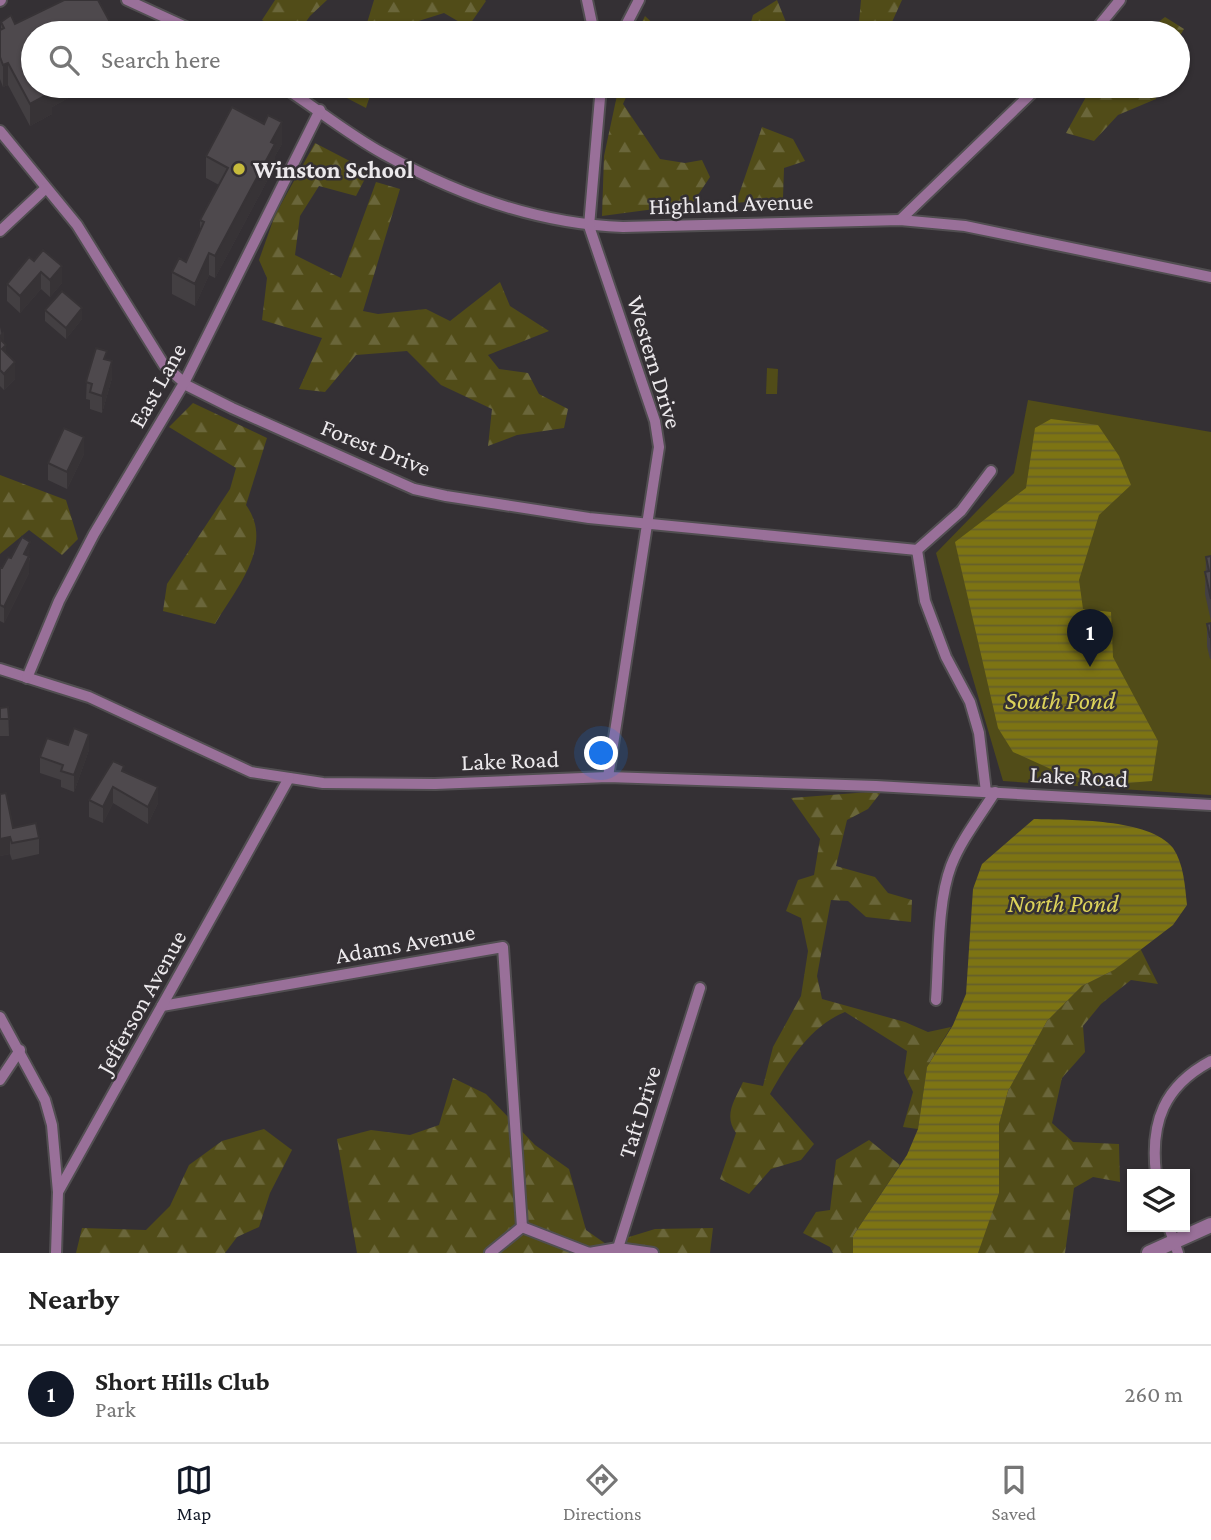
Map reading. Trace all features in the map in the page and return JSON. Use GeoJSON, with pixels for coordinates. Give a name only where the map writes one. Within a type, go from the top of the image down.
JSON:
{"type":"FeatureCollection","features":[{"type":"Feature","properties":{"kind":"street"},"geometry":{"type":"LineString","coordinates":[[127,0],[173,21]]}},
{"type":"Feature","properties":{"kind":"street"},"geometry":{"type":"LineString","coordinates":[[587,0],[591,21]]}},
{"type":"Feature","properties":{"kind":"street"},"geometry":{"type":"LineString","coordinates":[[628,21],[639,0]]}},
{"type":"Feature","properties":{"kind":"street"},"geometry":{"type":"LineString","coordinates":[[1103,21],[1120,0]]}},
{"type":"Feature","properties":{"kind":"street","name":"Highland Avenue"},"geometry":{"type":"LineString","coordinates":[[301,98],[383,154],[493,203],[589,226],[900,220],[965,226],[1211,277]]}},
{"type":"Feature","properties":{"kind":"street","name":"Western Drive"},"geometry":{"type":"LineString","coordinates":[[600,98],[589,226],[654,421],[659,447],[608,776]]}},
{"type":"Feature","properties":{"kind":"street"},"geometry":{"type":"LineString","coordinates":[[900,220],[1027,98]]}},
{"type":"Feature","properties":{"kind":"street","name":"East Lane"},"geometry":{"type":"LineString","coordinates":[[27,678],[59,600],[184,383],[320,110]]}},
{"type":"Feature","properties":{"kind":"street","name":"Forest Drive"},"geometry":{"type":"LineString","coordinates":[[0,131],[77,225],[164,365],[184,383],[232,408],[414,489],[562,514],[647,525],[917,550]]}},
{"type":"Feature","properties":{"kind":"street"},"geometry":{"type":"LineString","coordinates":[[0,231],[46,188]]}},
{"type":"Feature","properties":{"kind":"street"},"geometry":{"type":"LineString","coordinates":[[936,1000],[950,869],[991,792],[970,702],[946,657],[925,601],[917,550],[961,512],[991,471]]}},
{"type":"Feature","properties":{"kind":"street","name":"Lake Road"},"geometry":{"type":"LineString","coordinates":[[0,669],[89,697],[251,772],[323,783],[435,784],[608,776],[1211,804]]}},
{"type":"Feature","properties":{"kind":"street","name":"Jefferson Avenue"},"geometry":{"type":"LineString","coordinates":[[57,1253],[58,1192],[289,778]]}},
{"type":"Feature","properties":{"kind":"street","name":"Adams Avenue"},"geometry":{"type":"LineString","coordinates":[[162,1006],[503,947],[522,1227]]}},
{"type":"Feature","properties":{"kind":"street","name":"Taft Drive"},"geometry":{"type":"LineString","coordinates":[[618,1248],[700,988]]}},
{"type":"Feature","properties":{"kind":"street"},"geometry":{"type":"LineString","coordinates":[[0,1017],[45,1100],[52,1125],[58,1192]]}},
{"type":"Feature","properties":{"kind":"street"},"geometry":{"type":"LineString","coordinates":[[0,1080],[20,1050]]}},
{"type":"Feature","properties":{"kind":"street"},"geometry":{"type":"LineString","coordinates":[[1156,1169],[1160,1113],[1170,1093],[1181,1081],[1211,1061]]}},
{"type":"Feature","properties":{"kind":"street"},"geometry":{"type":"LineString","coordinates":[[1149,1253],[1175,1247],[1211,1225]]}},
{"type":"Feature","properties":{"kind":"street"},"geometry":{"type":"LineString","coordinates":[[490,1253],[522,1227],[590,1253],[618,1248],[653,1253]]}},
{"type":"Feature","properties":{"kind":"green space"},"geometry":{"type":"Polygon","coordinates":[[[275,0],[327,0],[306,21],[262,20],[275,0]]]}},
{"type":"Feature","properties":{"kind":"green space"},"geometry":{"type":"Polygon","coordinates":[[[374,0],[486,1],[472,21],[458,21],[444,13],[419,21],[368,21],[374,0]]]}},
{"type":"Feature","properties":{"kind":"green space"},"geometry":{"type":"Polygon","coordinates":[[[777,0],[786,21],[751,21],[753,15],[777,0]]]}},
{"type":"Feature","properties":{"kind":"green space"},"geometry":{"type":"Polygon","coordinates":[[[861,0],[902,0],[892,21],[859,21],[861,0]]]}},
{"type":"Feature","properties":{"kind":"green space"},"geometry":{"type":"Polygon","coordinates":[[[347,98],[369,98],[366,108],[347,98]]]}},
{"type":"Feature","properties":{"kind":"green space"},"geometry":{"type":"Polygon","coordinates":[[[616,98],[626,98],[623,104],[660,159],[685,163],[702,160],[710,177],[692,204],[602,216],[604,156],[616,98]]]}},
{"type":"Feature","properties":{"kind":"green space"},"geometry":{"type":"Polygon","coordinates":[[[1085,98],[1156,98],[1118,115],[1094,141],[1066,133],[1085,98]]]}},
{"type":"Feature","properties":{"kind":"green space"},"geometry":{"type":"Polygon","coordinates":[[[762,127],[793,139],[805,161],[784,168],[783,198],[736,203],[762,127]]]}},
{"type":"Feature","properties":{"kind":"green space"},"geometry":{"type":"Polygon","coordinates":[[[315,143],[369,171],[356,196],[319,186],[300,216],[295,255],[341,278],[376,182],[400,189],[363,311],[378,314],[426,309],[450,321],[500,282],[510,306],[549,331],[488,355],[499,369],[528,373],[539,394],[568,409],[564,428],[517,435],[488,446],[492,409],[441,385],[407,351],[356,355],[325,392],[299,389],[322,338],[262,320],[267,278],[259,260],[275,215],[315,143]]]}},
{"type":"Feature","properties":{"kind":"green space"},"geometry":{"type":"Polygon","coordinates":[[[767,368],[778,369],[777,394],[766,394],[767,368]]]}},
{"type":"Feature","properties":{"kind":"green space"},"geometry":{"type":"Polygon","coordinates":[[[1028,400],[1211,432],[1211,795],[1003,781],[936,553],[1014,473],[1028,400]]]}},
{"type":"Feature","properties":{"kind":"green space"},"geometry":{"type":"Polygon","coordinates":[[[193,403],[267,438],[246,505],[254,520],[254,551],[242,581],[215,624],[163,611],[167,584],[230,489],[236,468],[169,427],[193,403]]]}},
{"type":"Feature","properties":{"kind":"green space"},"geometry":{"type":"Polygon","coordinates":[[[0,475],[66,500],[78,539],[62,555],[29,530],[0,554],[0,475]]]}},
{"type":"Feature","properties":{"kind":"green space"},"geometry":{"type":"Polygon","coordinates":[[[882,791],[868,809],[847,820],[836,866],[875,877],[888,893],[912,900],[911,922],[866,917],[848,901],[831,900],[817,976],[822,999],[905,1022],[928,1032],[951,1027],[927,1067],[918,1129],[903,1127],[913,1092],[904,1073],[907,1051],[845,1012],[821,1026],[801,1046],[770,1094],[814,1144],[801,1160],[771,1169],[749,1194],[720,1179],[736,1133],[730,1114],[743,1082],[763,1086],[773,1047],[801,996],[808,951],[801,918],[786,911],[798,880],[814,875],[820,839],[791,798],[882,791]]]}},
{"type":"Feature","properties":{"kind":"green space"},"geometry":{"type":"Polygon","coordinates":[[[1140,948],[1158,984],[1131,980],[1101,1004],[1083,1026],[1085,1052],[1062,1078],[1052,1123],[1073,1142],[1119,1144],[1120,1182],[1093,1177],[1074,1188],[1065,1253],[978,1253],[997,1157],[999,1124],[1008,1091],[1047,1021],[1082,986],[1114,970],[1140,948]]]}},
{"type":"Feature","properties":{"kind":"green space"},"geometry":{"type":"Polygon","coordinates":[[[453,1078],[486,1094],[535,1145],[569,1169],[586,1230],[606,1244],[655,1229],[713,1228],[710,1253],[357,1253],[337,1139],[371,1130],[410,1135],[439,1125],[453,1078]]]}},
{"type":"Feature","properties":{"kind":"green space"},"geometry":{"type":"Polygon","coordinates":[[[264,1129],[292,1150],[270,1193],[259,1227],[237,1237],[225,1253],[76,1253],[82,1228],[146,1230],[170,1206],[189,1165],[222,1141],[264,1129]]]}},
{"type":"Feature","properties":{"kind":"green space"},"geometry":{"type":"Polygon","coordinates":[[[869,1140],[900,1165],[853,1236],[853,1253],[833,1253],[830,1247],[803,1233],[816,1212],[830,1210],[836,1160],[869,1140]]]}},
{"type":"Feature","properties":{"kind":"water","name":"South Pond"},"geometry":{"type":"Polygon","coordinates":[[[1051,419],[1098,425],[1119,456],[1131,485],[1099,515],[1079,580],[1083,609],[1111,612],[1113,657],[1158,741],[1152,781],[1103,785],[1053,770],[1013,752],[998,728],[955,542],[1026,488],[1035,428],[1051,419]]]}},
{"type":"Feature","properties":{"kind":"water","name":"North Pond"},"geometry":{"type":"Polygon","coordinates":[[[1034,819],[1108,823],[1146,831],[1162,838],[1173,848],[1180,861],[1187,905],[1173,925],[1114,970],[1082,986],[1047,1021],[1008,1091],[999,1124],[999,1193],[978,1253],[853,1253],[853,1236],[907,1155],[918,1129],[927,1067],[953,1025],[966,994],[973,889],[982,864],[1034,819]]]}},
{"type":"Feature","properties":{"kind":"building"},"geometry":{"type":"Polygon","coordinates":[[[64,0],[98,0],[109,21],[21,21],[64,0]]]}},
{"type":"Feature","properties":{"kind":"building"},"geometry":{"type":"Polygon","coordinates":[[[11,15],[15,24],[21,21],[21,87],[8,63],[3,65],[0,57],[0,30],[4,28],[1,22],[11,15]]]}},
{"type":"Feature","properties":{"kind":"building"},"geometry":{"type":"Polygon","coordinates":[[[27,98],[41,98],[30,104],[27,98]]]}},
{"type":"Feature","properties":{"kind":"building"},"geometry":{"type":"Polygon","coordinates":[[[232,107],[264,124],[268,115],[282,122],[271,142],[275,144],[215,256],[209,253],[195,284],[172,272],[179,258],[186,262],[204,222],[200,220],[228,168],[206,156],[232,107]]]}},
{"type":"Feature","properties":{"kind":"building"},"geometry":{"type":"Polygon","coordinates":[[[43,250],[62,266],[50,280],[41,272],[20,296],[7,284],[29,257],[34,261],[43,250]]]}},
{"type":"Feature","properties":{"kind":"building"},"geometry":{"type":"Polygon","coordinates":[[[62,291],[82,308],[66,328],[45,310],[62,291]]]}},
{"type":"Feature","properties":{"kind":"building"},"geometry":{"type":"Polygon","coordinates":[[[0,339],[6,345],[2,349],[15,362],[4,374],[0,370],[0,339]]]}},
{"type":"Feature","properties":{"kind":"building"},"geometry":{"type":"Polygon","coordinates":[[[96,348],[107,351],[104,359],[112,361],[102,396],[90,392],[92,384],[86,382],[96,348]]]}},
{"type":"Feature","properties":{"kind":"building"},"geometry":{"type":"Polygon","coordinates":[[[64,428],[84,437],[67,472],[48,463],[64,428]]]}},
{"type":"Feature","properties":{"kind":"building"},"geometry":{"type":"Polygon","coordinates":[[[22,537],[30,542],[24,554],[29,556],[4,607],[0,605],[0,568],[8,557],[11,558],[22,537]]]}},
{"type":"Feature","properties":{"kind":"building"},"geometry":{"type":"Polygon","coordinates":[[[1211,556],[1211,599],[1205,572],[1209,571],[1206,557],[1211,556]]]}},
{"type":"Feature","properties":{"kind":"building"},"geometry":{"type":"Polygon","coordinates":[[[1211,623],[1211,637],[1210,637],[1207,624],[1211,623]]]}},
{"type":"Feature","properties":{"kind":"building"},"geometry":{"type":"Polygon","coordinates":[[[8,707],[9,719],[0,719],[0,708],[8,707]]]}},
{"type":"Feature","properties":{"kind":"building"},"geometry":{"type":"Polygon","coordinates":[[[74,728],[89,734],[74,775],[61,771],[63,765],[40,757],[47,738],[68,745],[74,728]]]}},
{"type":"Feature","properties":{"kind":"building"},"geometry":{"type":"Polygon","coordinates":[[[113,761],[124,766],[122,771],[158,787],[148,807],[113,787],[103,807],[89,800],[113,761]]]}},
{"type":"Feature","properties":{"kind":"building"},"geometry":{"type":"Polygon","coordinates":[[[6,793],[13,828],[36,823],[39,838],[12,843],[10,837],[0,839],[0,794],[6,793]]]}},
{"type":"Feature","properties":{"kind":"place","name":"Winston School"},"geometry":{"type":"Point","coordinates":[239,169]}},
{"type":"Feature","properties":{"kind":"place","name":"Short Hills Club"},"geometry":{"type":"Point","coordinates":[1090,667]}}]}
